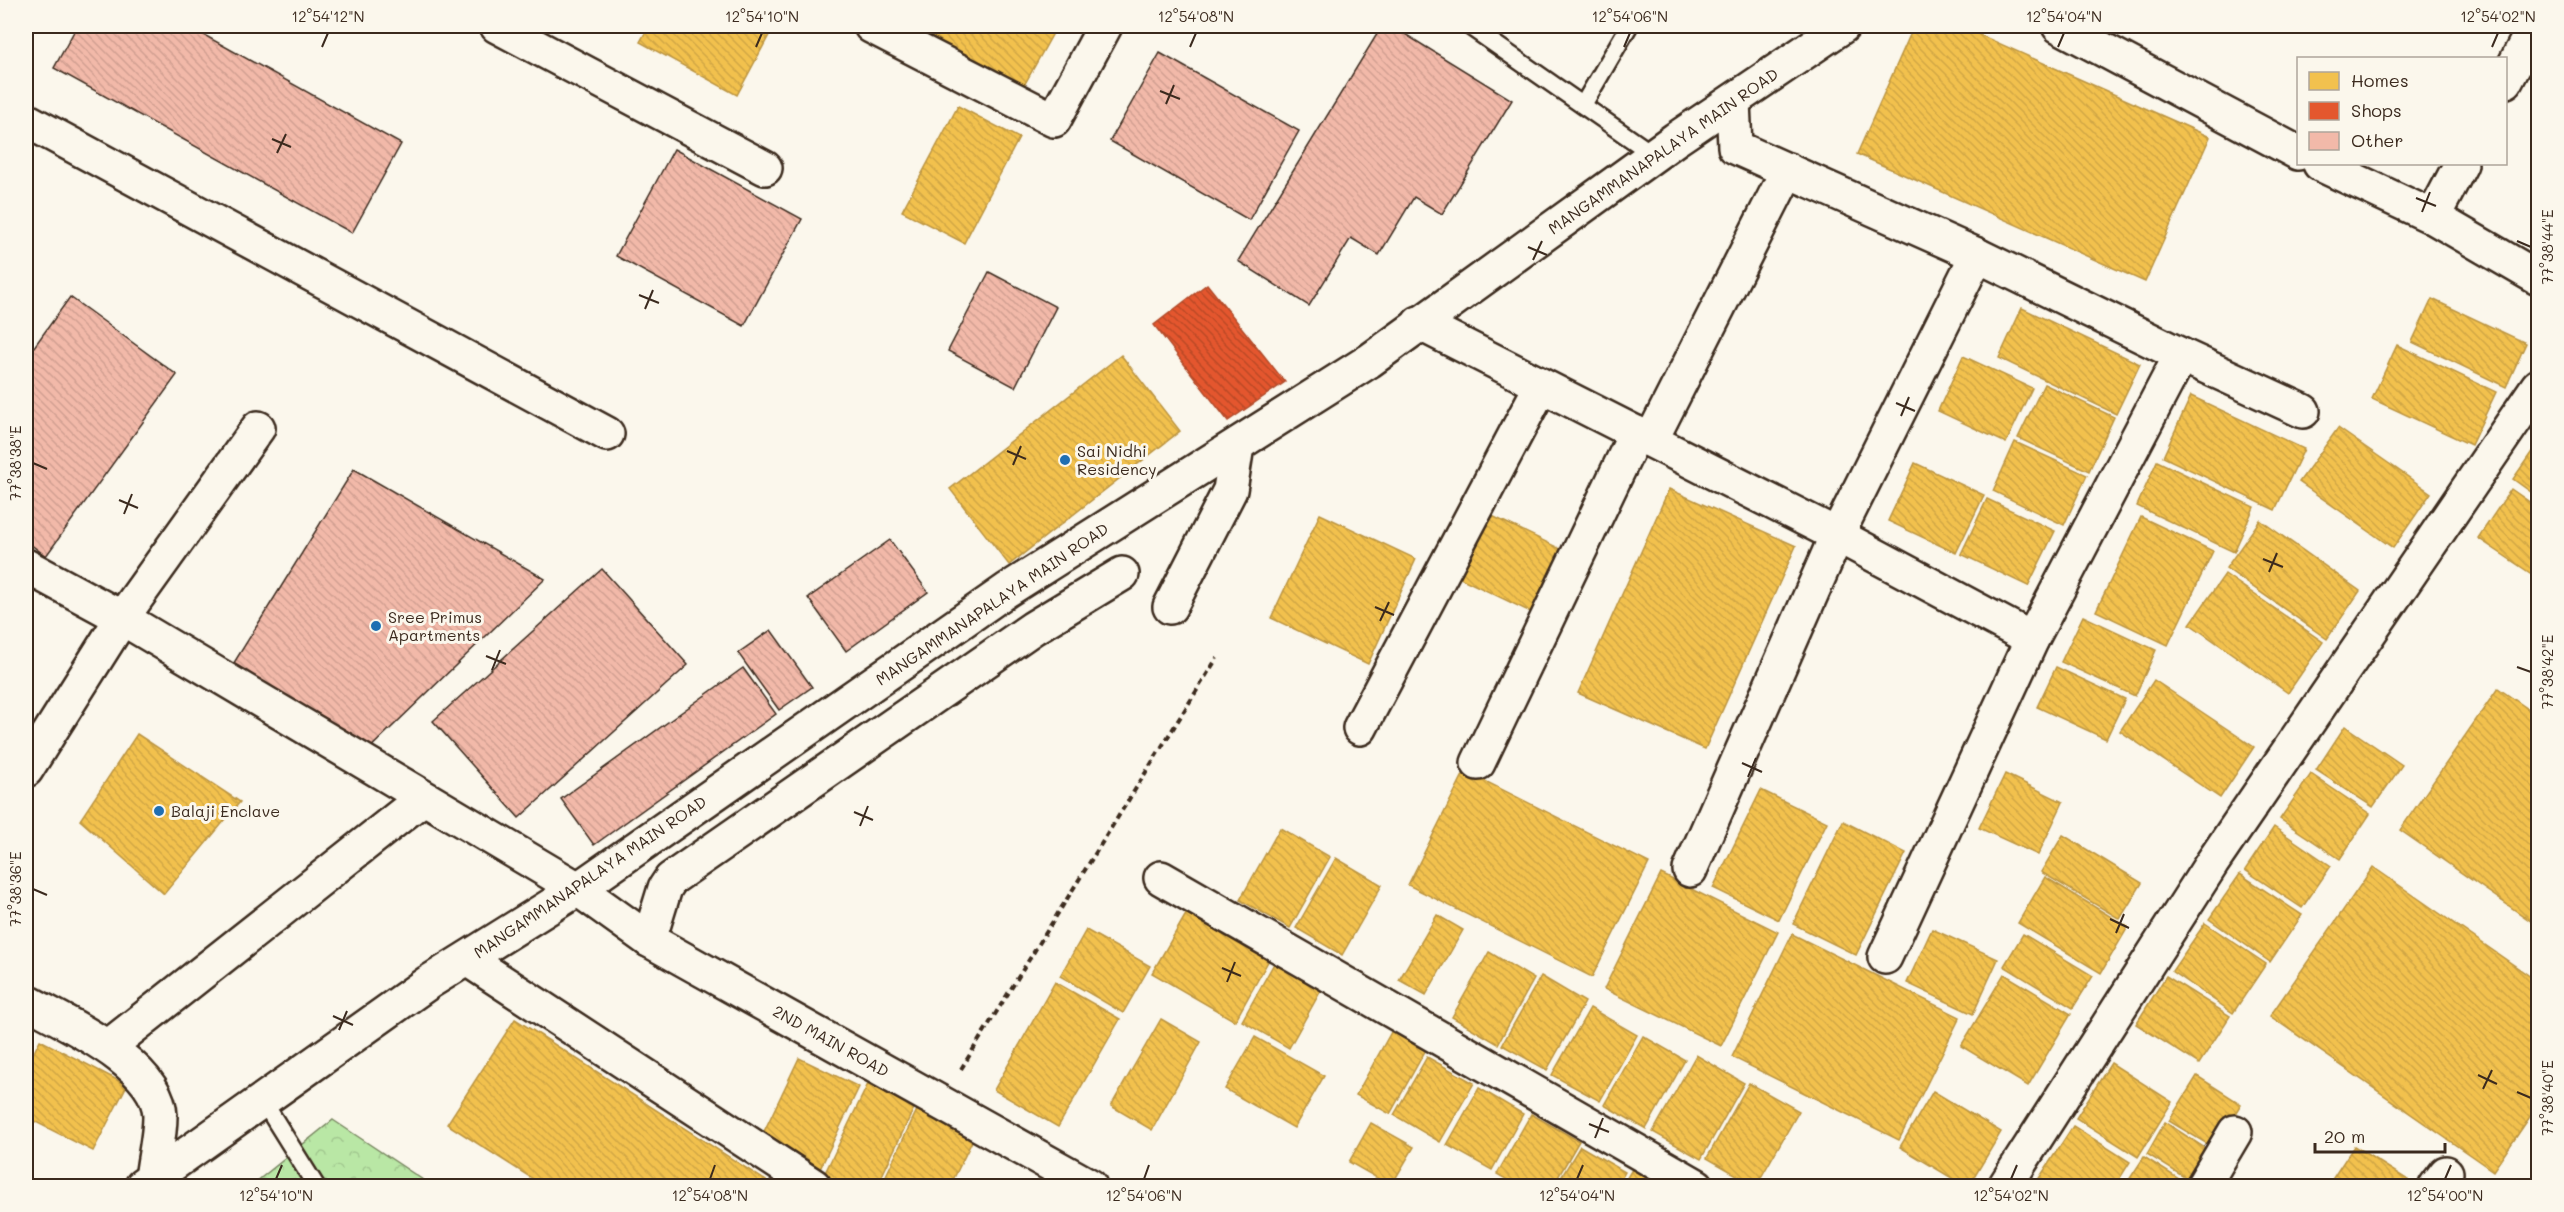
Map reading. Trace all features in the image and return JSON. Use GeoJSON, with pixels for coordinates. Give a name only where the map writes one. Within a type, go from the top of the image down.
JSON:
{"type":"FeatureCollection","features":[{"type":"Feature","properties":{"kind":"street"},"geometry":{"type":"LineString","coordinates":[[497,26],[765,168]]}},
{"type":"Feature","properties":{"kind":"street"},"geometry":{"type":"LineString","coordinates":[[871,26],[1054,120],[1105,26]]}},
{"type":"Feature","properties":{"kind":"street","name":"MANGAMMANAPALAYA MAIN ROAD"},"geometry":{"type":"LineString","coordinates":[[147,1183],[429,982],[578,889],[1007,590],[1368,361],[1654,155],[1843,26]]}},
{"type":"Feature","properties":{"kind":"street"},"geometry":{"type":"LineString","coordinates":[[2059,26],[2297,152]]}},
{"type":"Feature","properties":{"kind":"street"},"geometry":{"type":"LineString","coordinates":[[2507,77],[2535,26]]}},
{"type":"Feature","properties":{"kind":"street"},"geometry":{"type":"LineString","coordinates":[[1733,101],[1735,147],[1977,255],[2181,355],[2303,411]]}},
{"type":"Feature","properties":{"kind":"street"},"geometry":{"type":"LineString","coordinates":[[26,120],[607,434]]}},
{"type":"Feature","properties":{"kind":"street"},"geometry":{"type":"LineString","coordinates":[[2322,165],[2433,217],[2538,278]]}},
{"type":"Feature","properties":{"kind":"street"},"geometry":{"type":"LineString","coordinates":[[2433,217],[2460,165]]}},
{"type":"Feature","properties":{"kind":"street"},"geometry":{"type":"LineString","coordinates":[[1478,763],[1644,436],[1788,170]]}},
{"type":"Feature","properties":{"kind":"street"},"geometry":{"type":"LineString","coordinates":[[1690,870],[1837,536],[1977,255]]}},
{"type":"Feature","properties":{"kind":"street"},"geometry":{"type":"LineString","coordinates":[[1419,323],[1644,436],[2032,639]]}},
{"type":"Feature","properties":{"kind":"street"},"geometry":{"type":"LineString","coordinates":[[1885,957],[2032,639],[2181,355]]}},
{"type":"Feature","properties":{"kind":"street"},"geometry":{"type":"LineString","coordinates":[[1360,728],[1541,386]]}},
{"type":"Feature","properties":{"kind":"street"},"geometry":{"type":"LineString","coordinates":[[2005,1186],[2212,863],[2533,404]]}},
{"type":"Feature","properties":{"kind":"street"},"geometry":{"type":"LineString","coordinates":[[26,770],[122,618],[258,428]]}},
{"type":"Feature","properties":{"kind":"street"},"geometry":{"type":"LineString","coordinates":[[1170,607],[1230,490],[1237,446]]}},
{"type":"Feature","properties":{"kind":"street","name":"2ND MAIN ROAD"},"geometry":{"type":"LineString","coordinates":[[26,566],[122,618],[578,889],[649,940],[1090,1186]]}},
{"type":"Feature","properties":{"kind":"street"},"geometry":{"type":"LineString","coordinates":[[649,940],[670,879],[1033,628],[1122,574]]}},
{"type":"Feature","properties":{"kind":"street"},"geometry":{"type":"LineString","coordinates":[[1007,590],[1033,628]]}},
{"type":"Feature","properties":{"kind":"street"},"geometry":{"type":"LineString","coordinates":[[108,1047],[423,798]]}},
{"type":"Feature","properties":{"kind":"street"},"geometry":{"type":"LineString","coordinates":[[1161,878],[1697,1186]]}},
{"type":"Feature","properties":{"kind":"street"},"geometry":{"type":"LineString","coordinates":[[467,959],[814,1186]]}},
{"type":"Feature","properties":{"kind":"street"},"geometry":{"type":"LineString","coordinates":[[26,1001],[108,1047],[149,1083],[160,1115],[147,1183]]}},
{"type":"Feature","properties":{"kind":"street"},"geometry":{"type":"LineString","coordinates":[[2204,1186],[2235,1132]]}},
{"type":"Feature","properties":{"kind":"lane"},"geometry":{"type":"LineString","coordinates":[[1469,26],[1654,155]]}},
{"type":"Feature","properties":{"kind":"lane"},"geometry":{"type":"LineString","coordinates":[[1583,105],[1629,26]]}},
{"type":"Feature","properties":{"kind":"lane"},"geometry":{"type":"LineString","coordinates":[[263,1101],[316,1186]]}},
{"type":"Feature","properties":{"kind":"path"},"geometry":{"type":"LineString","coordinates":[[954,1075],[962,1068],[1217,658]]}},
{"type":"Feature","properties":{"kind":"green space"},"geometry":{"type":"Polygon","coordinates":[[[333,1120],[432,1186],[251,1186],[333,1120]]]}},
{"type":"Feature","properties":{"kind":"building: Homes"},"geometry":{"type":"Polygon","coordinates":[[[649,26],[774,26],[737,95],[640,42],[649,26]]]}},
{"type":"Feature","properties":{"kind":"building: Homes"},"geometry":{"type":"Polygon","coordinates":[[[907,26],[1057,26],[1022,89],[907,26]]]}},
{"type":"Feature","properties":{"kind":"building: Homes"},"geometry":{"type":"Polygon","coordinates":[[[1914,26],[1960,26],[2210,137],[2145,282],[1857,154],[1914,26]]]}},
{"type":"Feature","properties":{"kind":"building: Homes"},"geometry":{"type":"Polygon","coordinates":[[[958,106],[1019,138],[964,243],[902,211],[958,106]]]}},
{"type":"Feature","properties":{"kind":"building: Homes"},"geometry":{"type":"Polygon","coordinates":[[[2432,299],[2526,343],[2506,387],[2412,342],[2432,299]]]}},
{"type":"Feature","properties":{"kind":"building: Homes"},"geometry":{"type":"Polygon","coordinates":[[[2022,308],[2140,364],[2116,414],[1999,358],[2022,308]]]}},
{"type":"Feature","properties":{"kind":"building: Homes"},"geometry":{"type":"Polygon","coordinates":[[[2397,345],[2496,392],[2471,445],[2372,399],[2397,345]]]}},
{"type":"Feature","properties":{"kind":"building: Homes","name":"Sai Nidhi Residency"},"geometry":{"type":"Polygon","coordinates":[[[1121,355],[1180,431],[1009,565],[950,489],[1121,355]]]}},
{"type":"Feature","properties":{"kind":"building: Homes"},"geometry":{"type":"Polygon","coordinates":[[[1963,356],[2032,388],[2006,443],[1938,411],[1963,356]]]}},
{"type":"Feature","properties":{"kind":"building: Homes"},"geometry":{"type":"Polygon","coordinates":[[[2044,384],[2114,417],[2089,471],[2018,438],[2044,384]]]}},
{"type":"Feature","properties":{"kind":"building: Homes"},"geometry":{"type":"Polygon","coordinates":[[[2191,396],[2304,449],[2275,510],[2163,457],[2191,396]]]}},
{"type":"Feature","properties":{"kind":"building: Homes"},"geometry":{"type":"Polygon","coordinates":[[[2338,428],[2431,493],[2393,548],[2299,482],[2338,428]]]}},
{"type":"Feature","properties":{"kind":"building: Homes"},"geometry":{"type":"Polygon","coordinates":[[[2015,442],[2087,475],[2064,525],[1993,491],[2015,442]]]}},
{"type":"Feature","properties":{"kind":"building: Homes"},"geometry":{"type":"Polygon","coordinates":[[[2538,443],[2538,497],[2513,479],[2538,443]]]}},
{"type":"Feature","properties":{"kind":"building: Homes"},"geometry":{"type":"Polygon","coordinates":[[[2157,461],[2254,507],[2234,552],[2137,506],[2157,461]]]}},
{"type":"Feature","properties":{"kind":"building: Homes"},"geometry":{"type":"Polygon","coordinates":[[[1915,463],[1984,495],[1956,553],[1888,521],[1915,463]]]}},
{"type":"Feature","properties":{"kind":"building: Homes"},"geometry":{"type":"Polygon","coordinates":[[[1669,489],[1796,546],[1705,749],[1578,693],[1669,489]]]}},
{"type":"Feature","properties":{"kind":"building: Homes"},"geometry":{"type":"Polygon","coordinates":[[[2511,489],[2538,508],[2538,573],[2536,577],[2478,538],[2511,489]]]}},
{"type":"Feature","properties":{"kind":"building: Homes"},"geometry":{"type":"Polygon","coordinates":[[[1987,499],[2055,531],[2028,586],[1961,554],[1987,499]]]}},
{"type":"Feature","properties":{"kind":"building: Homes"},"geometry":{"type":"Polygon","coordinates":[[[1320,514],[1416,559],[1368,664],[1271,618],[1320,514]]]}},
{"type":"Feature","properties":{"kind":"building: Homes"},"geometry":{"type":"Polygon","coordinates":[[[1490,515],[1567,552],[1537,615],[1460,578],[1490,515]]]}},
{"type":"Feature","properties":{"kind":"building: Homes"},"geometry":{"type":"Polygon","coordinates":[[[2141,517],[2213,551],[2168,645],[2096,611],[2141,517]]]}},
{"type":"Feature","properties":{"kind":"building: Homes"},"geometry":{"type":"Polygon","coordinates":[[[2260,520],[2360,591],[2327,639],[2226,568],[2260,520]]]}},
{"type":"Feature","properties":{"kind":"building: Homes"},"geometry":{"type":"Polygon","coordinates":[[[2225,574],[2323,642],[2288,693],[2190,624],[2225,574]]]}},
{"type":"Feature","properties":{"kind":"building: Homes"},"geometry":{"type":"Polygon","coordinates":[[[2083,616],[2156,650],[2135,696],[2061,662],[2083,616]]]}},
{"type":"Feature","properties":{"kind":"building: Homes"},"geometry":{"type":"Polygon","coordinates":[[[2056,667],[2125,699],[2106,739],[2037,707],[2056,667]]]}},
{"type":"Feature","properties":{"kind":"building: Homes"},"geometry":{"type":"Polygon","coordinates":[[[2154,680],[2254,747],[2220,798],[2120,731],[2154,680]]]}},
{"type":"Feature","properties":{"kind":"building: Homes"},"geometry":{"type":"Polygon","coordinates":[[[2498,688],[2538,716],[2538,926],[2400,830],[2498,688]]]}},
{"type":"Feature","properties":{"kind":"building: Homes"},"geometry":{"type":"Polygon","coordinates":[[[2345,726],[2402,765],[2373,807],[2316,770],[2345,726]]]}},
{"type":"Feature","properties":{"kind":"building: Homes","name":"Balaji Enclave"},"geometry":{"type":"Polygon","coordinates":[[[137,734],[240,802],[164,894],[80,820],[137,734]]]}},
{"type":"Feature","properties":{"kind":"building: Homes"},"geometry":{"type":"Polygon","coordinates":[[[1465,771],[1649,863],[1592,977],[1408,885],[1465,771]]]}},
{"type":"Feature","properties":{"kind":"building: Homes"},"geometry":{"type":"Polygon","coordinates":[[[2005,774],[2063,802],[2038,855],[1979,828],[2005,774]]]}},
{"type":"Feature","properties":{"kind":"building: Homes"},"geometry":{"type":"Polygon","coordinates":[[[2311,774],[2370,814],[2340,859],[2280,819],[2311,774]]]}},
{"type":"Feature","properties":{"kind":"building: Homes"},"geometry":{"type":"Polygon","coordinates":[[[1761,790],[1827,822],[1779,920],[1713,888],[1761,790]]]}},
{"type":"Feature","properties":{"kind":"building: Homes"},"geometry":{"type":"Polygon","coordinates":[[[1843,821],[1906,853],[1856,955],[1793,924],[1843,821]]]}},
{"type":"Feature","properties":{"kind":"building: Homes"},"geometry":{"type":"Polygon","coordinates":[[[2274,827],[2331,866],[2302,908],[2245,870],[2274,827]]]}},
{"type":"Feature","properties":{"kind":"building: Homes"},"geometry":{"type":"Polygon","coordinates":[[[1280,828],[1330,857],[1290,928],[1240,900],[1280,828]]]}},
{"type":"Feature","properties":{"kind":"building: Homes"},"geometry":{"type":"Polygon","coordinates":[[[2063,835],[2142,883],[2120,919],[2041,872],[2063,835]]]}},
{"type":"Feature","properties":{"kind":"building: Homes"},"geometry":{"type":"Polygon","coordinates":[[[1336,858],[1382,885],[1342,955],[1296,928],[1336,858]]]}},
{"type":"Feature","properties":{"kind":"building: Homes"},"geometry":{"type":"Polygon","coordinates":[[[2373,867],[2538,982],[2538,1105],[2493,1171],[2270,1016],[2373,867]]]}},
{"type":"Feature","properties":{"kind":"building: Homes"},"geometry":{"type":"Polygon","coordinates":[[[1661,874],[1778,932],[1721,1046],[1604,989],[1661,874]]]}},
{"type":"Feature","properties":{"kind":"building: Homes"},"geometry":{"type":"Polygon","coordinates":[[[2240,874],[2302,915],[2270,962],[2209,919],[2240,874]]]}},
{"type":"Feature","properties":{"kind":"building: Homes"},"geometry":{"type":"Polygon","coordinates":[[[2045,877],[2128,927],[2101,973],[2018,923],[2045,877]]]}},
{"type":"Feature","properties":{"kind":"building: Homes"},"geometry":{"type":"Polygon","coordinates":[[[1189,909],[1271,956],[1235,1021],[1152,973],[1189,909]]]}},
{"type":"Feature","properties":{"kind":"building: Homes"},"geometry":{"type":"Polygon","coordinates":[[[1437,915],[1463,930],[1426,995],[1399,980],[1437,915]]]}},
{"type":"Feature","properties":{"kind":"building: Homes"},"geometry":{"type":"Polygon","coordinates":[[[2205,923],[2266,964],[2233,1013],[2172,971],[2205,923]]]}},
{"type":"Feature","properties":{"kind":"building: Homes"},"geometry":{"type":"Polygon","coordinates":[[[1932,929],[1998,959],[1973,1014],[1907,983],[1932,929]]]}},
{"type":"Feature","properties":{"kind":"building: Homes"},"geometry":{"type":"Polygon","coordinates":[[[1086,930],[1150,966],[1123,1013],[1060,976],[1086,930]]]}},
{"type":"Feature","properties":{"kind":"building: Homes"},"geometry":{"type":"Polygon","coordinates":[[[1792,934],[1960,1017],[1899,1140],[1732,1057],[1792,934]]]}},
{"type":"Feature","properties":{"kind":"building: Homes"},"geometry":{"type":"Polygon","coordinates":[[[2023,934],[2093,976],[2073,1008],[2004,966],[2023,934]]]}},
{"type":"Feature","properties":{"kind":"building: Homes"},"geometry":{"type":"Polygon","coordinates":[[[1489,952],[1534,979],[1498,1044],[1452,1017],[1489,952]]]}},
{"type":"Feature","properties":{"kind":"building: Homes"},"geometry":{"type":"Polygon","coordinates":[[[1277,958],[1324,985],[1289,1048],[1242,1021],[1277,958]]]}},
{"type":"Feature","properties":{"kind":"building: Homes"},"geometry":{"type":"Polygon","coordinates":[[[2004,974],[2071,1014],[2028,1086],[1961,1046],[2004,974]]]}},
{"type":"Feature","properties":{"kind":"building: Homes"},"geometry":{"type":"Polygon","coordinates":[[[1541,976],[1585,1002],[1547,1070],[1502,1045],[1541,976]]]}},
{"type":"Feature","properties":{"kind":"building: Homes"},"geometry":{"type":"Polygon","coordinates":[[[2166,976],[2230,1016],[2199,1064],[2136,1024],[2166,976]]]}},
{"type":"Feature","properties":{"kind":"building: Homes"},"geometry":{"type":"Polygon","coordinates":[[[1055,982],[1120,1019],[1058,1127],[994,1090],[1055,982]]]}},
{"type":"Feature","properties":{"kind":"building: Homes"},"geometry":{"type":"Polygon","coordinates":[[[1590,1008],[1637,1035],[1600,1101],[1552,1075],[1590,1008]]]}},
{"type":"Feature","properties":{"kind":"building: Homes"},"geometry":{"type":"Polygon","coordinates":[[[515,1019],[774,1186],[544,1186],[447,1124],[515,1019]]]}},
{"type":"Feature","properties":{"kind":"building: Homes"},"geometry":{"type":"Polygon","coordinates":[[[1161,1019],[1201,1042],[1152,1130],[1111,1106],[1161,1019]]]}},
{"type":"Feature","properties":{"kind":"building: Homes"},"geometry":{"type":"Polygon","coordinates":[[[1395,1025],[1429,1044],[1390,1114],[1356,1095],[1395,1025]]]}},
{"type":"Feature","properties":{"kind":"building: Homes"},"geometry":{"type":"Polygon","coordinates":[[[26,1026],[32,1029],[26,1041],[26,1026]]]}},
{"type":"Feature","properties":{"kind":"building: Homes"},"geometry":{"type":"Polygon","coordinates":[[[1643,1036],[1685,1060],[1646,1129],[1604,1105],[1643,1036]]]}},
{"type":"Feature","properties":{"kind":"building: Homes"},"geometry":{"type":"Polygon","coordinates":[[[1255,1037],[1324,1076],[1294,1128],[1225,1089],[1255,1037]]]}},
{"type":"Feature","properties":{"kind":"building: Homes"},"geometry":{"type":"Polygon","coordinates":[[[40,1040],[127,1085],[93,1151],[26,1117],[26,1068],[40,1040]]]}},
{"type":"Feature","properties":{"kind":"building: Homes"},"geometry":{"type":"Polygon","coordinates":[[[1696,1055],[1744,1083],[1701,1159],[1653,1132],[1696,1055]]]}},
{"type":"Feature","properties":{"kind":"building: Homes"},"geometry":{"type":"Polygon","coordinates":[[[1427,1057],[1474,1083],[1440,1142],[1394,1115],[1427,1057]]]}},
{"type":"Feature","properties":{"kind":"building: Homes"},"geometry":{"type":"Polygon","coordinates":[[[799,1058],[859,1087],[820,1169],[760,1140],[799,1058]]]}},
{"type":"Feature","properties":{"kind":"building: Homes"},"geometry":{"type":"Polygon","coordinates":[[[2111,1063],[2172,1102],[2138,1157],[2076,1118],[2111,1063]]]}},
{"type":"Feature","properties":{"kind":"building: Homes"},"geometry":{"type":"Polygon","coordinates":[[[2197,1076],[2241,1104],[2214,1148],[2169,1121],[2197,1076]]]}},
{"type":"Feature","properties":{"kind":"building: Homes"},"geometry":{"type":"Polygon","coordinates":[[[1749,1083],[1799,1111],[1756,1186],[1707,1158],[1749,1083]]]}},
{"type":"Feature","properties":{"kind":"building: Homes"},"geometry":{"type":"Polygon","coordinates":[[[868,1084],[915,1106],[877,1186],[843,1186],[823,1177],[868,1084]]]}},
{"type":"Feature","properties":{"kind":"building: Homes"},"geometry":{"type":"Polygon","coordinates":[[[1479,1088],[1523,1114],[1492,1170],[1447,1145],[1479,1088]]]}},
{"type":"Feature","properties":{"kind":"building: Homes"},"geometry":{"type":"Polygon","coordinates":[[[1933,1091],[2001,1132],[1969,1186],[1965,1186],[1900,1147],[1933,1091]]]}},
{"type":"Feature","properties":{"kind":"building: Homes"},"geometry":{"type":"Polygon","coordinates":[[[918,1108],[975,1135],[950,1186],[881,1186],[918,1108]]]}},
{"type":"Feature","properties":{"kind":"building: Homes"},"geometry":{"type":"Polygon","coordinates":[[[1531,1114],[1579,1141],[1553,1186],[1518,1186],[1497,1174],[1531,1114]]]}},
{"type":"Feature","properties":{"kind":"building: Homes"},"geometry":{"type":"Polygon","coordinates":[[[2165,1122],[2211,1152],[2192,1182],[2147,1154],[2165,1122]]]}},
{"type":"Feature","properties":{"kind":"building: Homes"},"geometry":{"type":"Polygon","coordinates":[[[1371,1123],[1414,1147],[1391,1186],[1349,1162],[1371,1123]]]}},
{"type":"Feature","properties":{"kind":"building: Homes"},"geometry":{"type":"Polygon","coordinates":[[[2073,1126],[2130,1162],[2115,1186],[2034,1186],[2073,1126]]]}},
{"type":"Feature","properties":{"kind":"building: Homes"},"geometry":{"type":"Polygon","coordinates":[[[1580,1146],[1625,1172],[1617,1186],[1556,1186],[1580,1146]]]}},
{"type":"Feature","properties":{"kind":"building: Homes"},"geometry":{"type":"Polygon","coordinates":[[[2354,1146],[2408,1180],[2404,1186],[2339,1186],[2331,1181],[2354,1146]]]}},
{"type":"Feature","properties":{"kind":"building: Homes"},"geometry":{"type":"Polygon","coordinates":[[[2144,1157],[2190,1186],[2125,1186],[2144,1157]]]}},
{"type":"Feature","properties":{"kind":"building: Homes"},"geometry":{"type":"Polygon","coordinates":[[[1634,1166],[1671,1186],[1622,1186],[1634,1166]]]}},
{"type":"Feature","properties":{"kind":"building: Shops"},"geometry":{"type":"Polygon","coordinates":[[[1207,284],[1285,382],[1228,421],[1154,325],[1207,284]]]}},
{"type":"Feature","properties":{"kind":"building: Other"},"geometry":{"type":"Polygon","coordinates":[[[77,26],[188,26],[401,144],[352,233],[54,68],[77,26]]]}},
{"type":"Feature","properties":{"kind":"building: Other"},"geometry":{"type":"Polygon","coordinates":[[[1382,26],[1392,26],[1512,100],[1442,214],[1414,197],[1379,255],[1351,238],[1309,306],[1238,261],[1382,26]]]}},
{"type":"Feature","properties":{"kind":"building: Other"},"geometry":{"type":"Polygon","coordinates":[[[1160,53],[1299,131],[1249,220],[1110,141],[1160,53]]]}},
{"type":"Feature","properties":{"kind":"building: Other"},"geometry":{"type":"Polygon","coordinates":[[[674,149],[802,219],[744,326],[616,256],[674,149]]]}},
{"type":"Feature","properties":{"kind":"building: Other"},"geometry":{"type":"Polygon","coordinates":[[[989,272],[1056,307],[1015,387],[948,351],[989,272]]]}},
{"type":"Feature","properties":{"kind":"building: Other"},"geometry":{"type":"Polygon","coordinates":[[[70,297],[177,375],[46,556],[26,541],[26,358],[70,297]]]}},
{"type":"Feature","properties":{"kind":"building: Other","name":"Sree Primus Apartments"},"geometry":{"type":"Polygon","coordinates":[[[354,469],[545,579],[365,753],[227,674],[354,469]]]}},
{"type":"Feature","properties":{"kind":"building: Other"},"geometry":{"type":"Polygon","coordinates":[[[890,540],[928,592],[846,651],[808,598],[890,540]]]}},
{"type":"Feature","properties":{"kind":"building: Other"},"geometry":{"type":"Polygon","coordinates":[[[602,569],[688,665],[519,818],[433,721],[602,569]]]}},
{"type":"Feature","properties":{"kind":"building: Other"},"geometry":{"type":"Polygon","coordinates":[[[771,630],[812,687],[779,710],[738,653],[771,630]]]}},
{"type":"Feature","properties":{"kind":"building: Other"},"geometry":{"type":"Polygon","coordinates":[[[743,668],[776,714],[594,845],[561,799],[743,668]]]}},
{"type":"Feature","properties":{"kind":"place","name":"Sai Nidhi Residency"},"geometry":{"type":"Point","coordinates":[1065,460]}},
{"type":"Feature","properties":{"kind":"place","name":"Sree Primus Apartments"},"geometry":{"type":"Point","coordinates":[376,626]}},
{"type":"Feature","properties":{"kind":"place","name":"Balaji Enclave"},"geometry":{"type":"Point","coordinates":[159,811]}}]}
